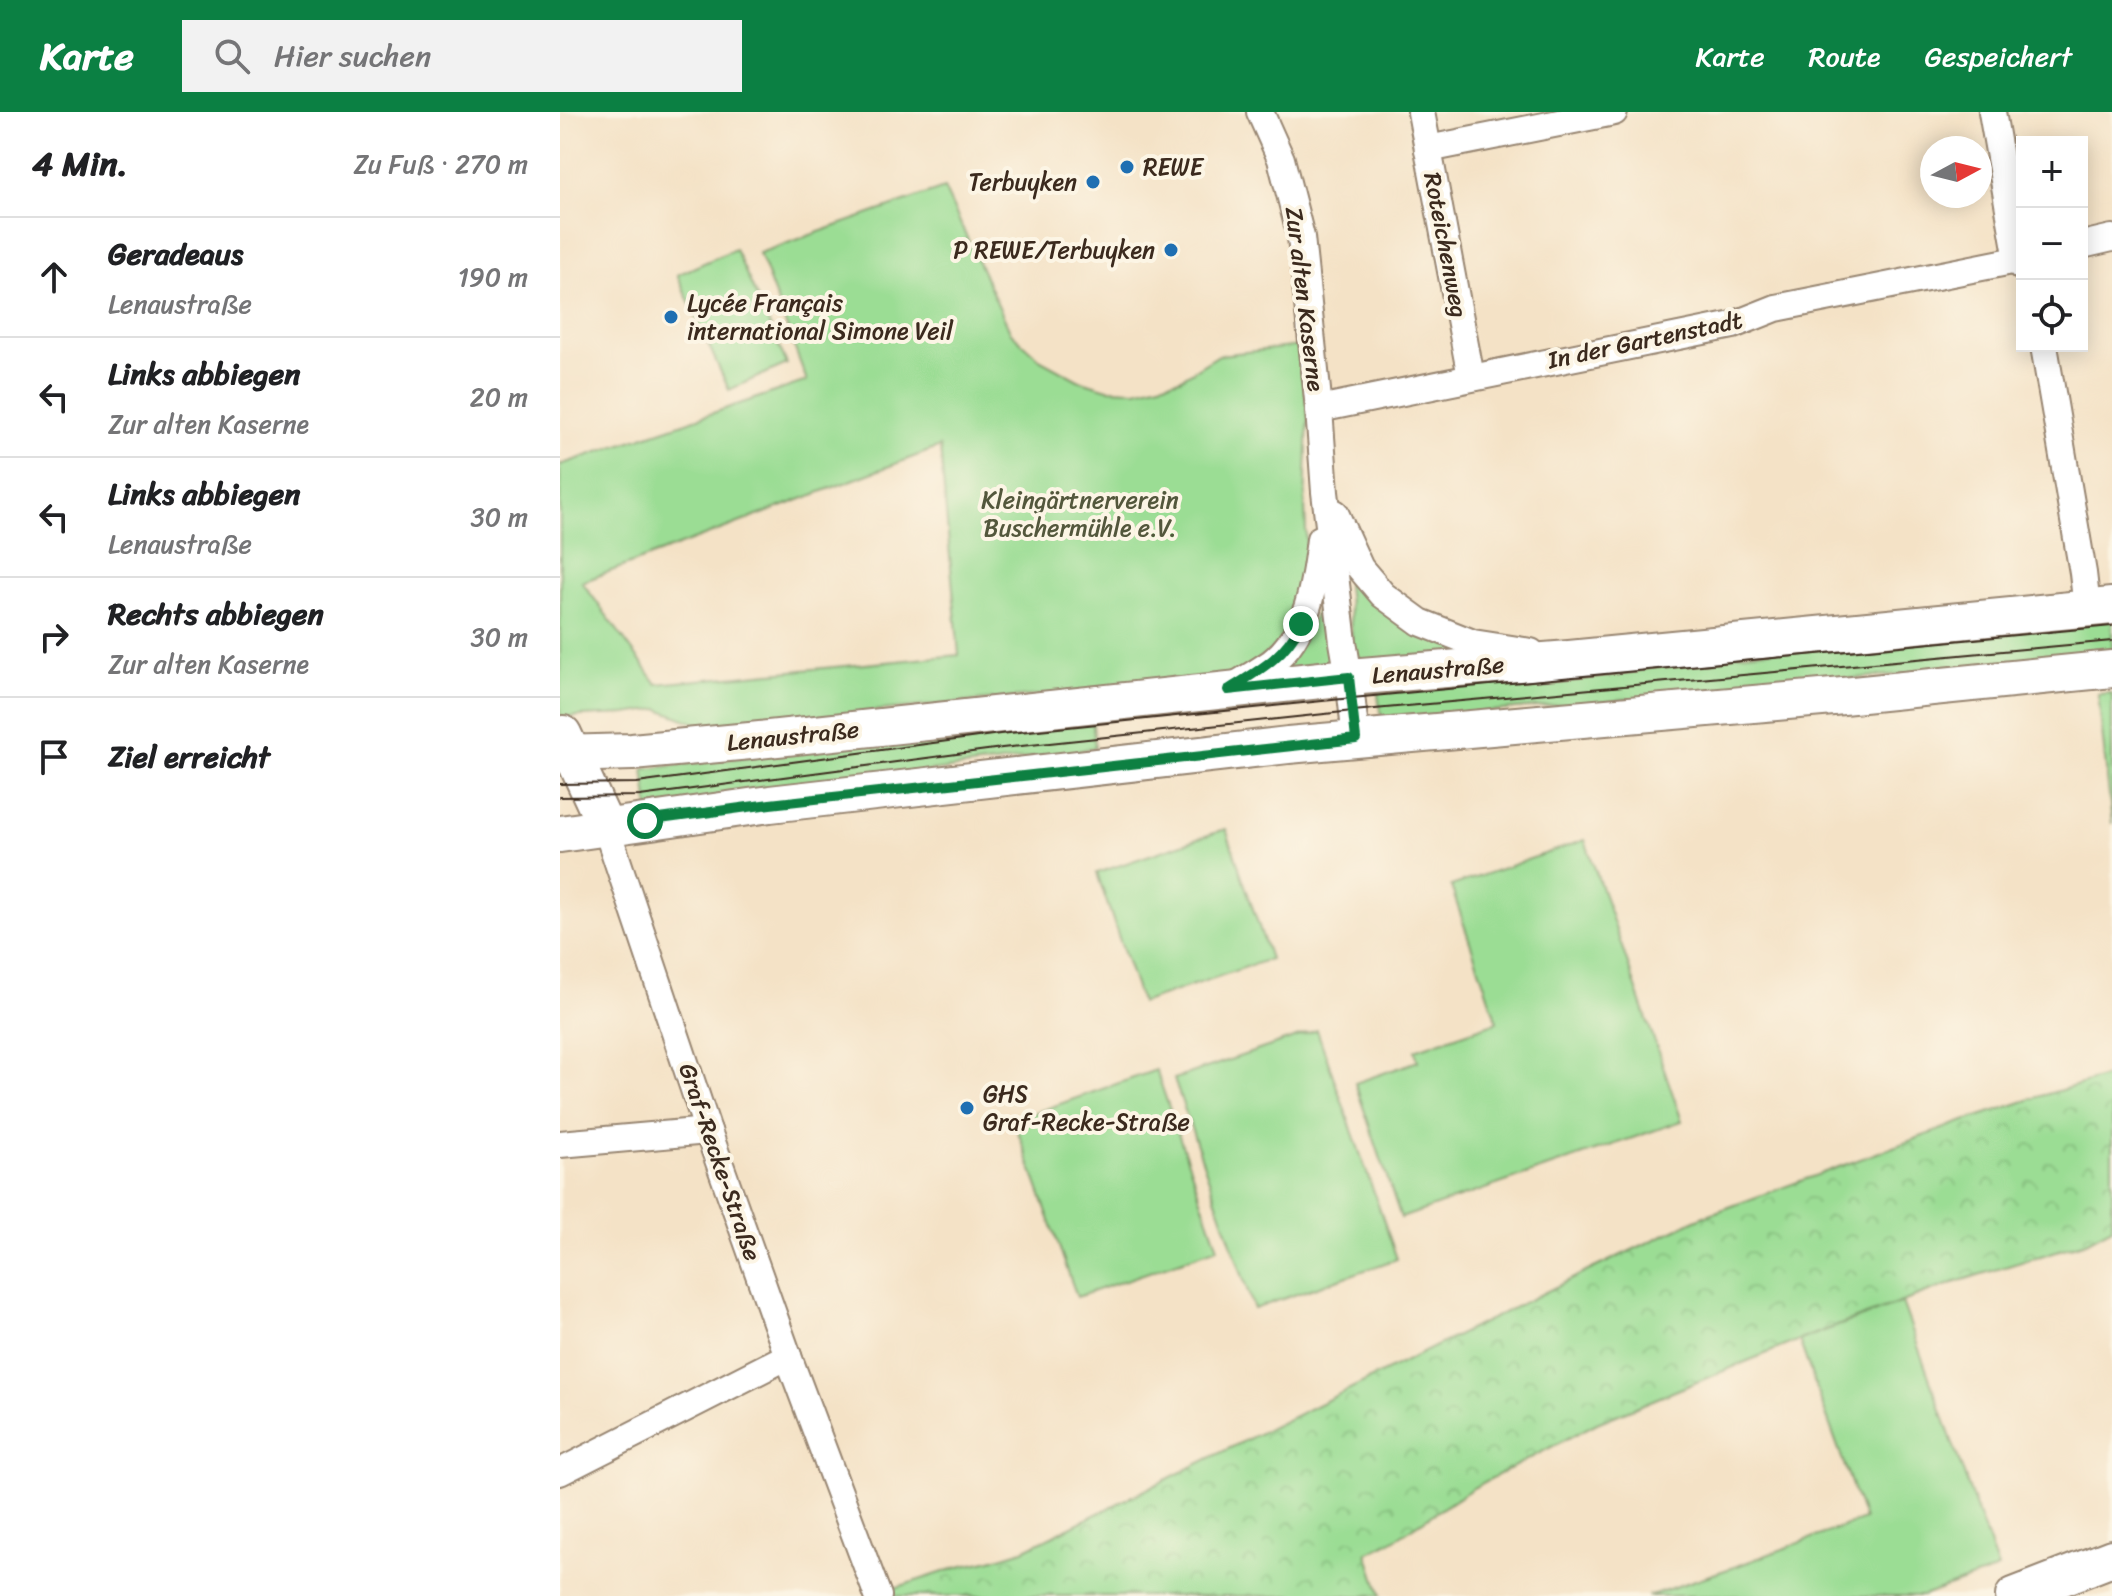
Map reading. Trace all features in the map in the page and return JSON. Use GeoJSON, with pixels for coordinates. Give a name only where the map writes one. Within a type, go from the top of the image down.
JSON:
{"type":"FeatureCollection","features":[{"type":"Feature","properties":{"kind":"main road","name":"Lenaustraße"},"geometry":{"type":"LineString","coordinates":[[570,755],[719,744],[1349,677],[1569,659],[2099,607]]}},
{"type":"Feature","properties":{"kind":"main road"},"geometry":{"type":"LineString","coordinates":[[560,834],[770,804],[1356,739],[2112,669]]}},
{"type":"Feature","properties":{"kind":"main road"},"geometry":{"type":"LineString","coordinates":[[560,818],[573,816],[584,806],[570,755]]}},
{"type":"Feature","properties":{"kind":"main road","name":"Graf-Recke-Straße"},"geometry":{"type":"LineString","coordinates":[[570,755],[606,827]]}},
{"type":"Feature","properties":{"kind":"main road"},"geometry":{"type":"LineString","coordinates":[[2014,1596],[2112,1558]]}},
{"type":"Feature","properties":{"kind":"street","name":"Zur alten Kaserne"},"geometry":{"type":"LineString","coordinates":[[1260,112],[1281,159],[1301,237],[1325,492],[1356,739]]}},
{"type":"Feature","properties":{"kind":"street","name":"Roteichenweg"},"geometry":{"type":"LineString","coordinates":[[1421,112],[1471,377]]}},
{"type":"Feature","properties":{"kind":"street"},"geometry":{"type":"LineString","coordinates":[[1428,149],[1614,112]]}},
{"type":"Feature","properties":{"kind":"street","name":"In der Gartenstadt"},"geometry":{"type":"LineString","coordinates":[[1992,112],[2016,236]]}},
{"type":"Feature","properties":{"kind":"street"},"geometry":{"type":"LineString","coordinates":[[2088,244],[2112,238]]}},
{"type":"Feature","properties":{"kind":"street","name":"In der Gartenstadt"},"geometry":{"type":"LineString","coordinates":[[1319,409],[1733,325],[1776,308],[2016,263]]}},
{"type":"Feature","properties":{"kind":"street"},"geometry":{"type":"LineString","coordinates":[[2045,352],[2083,573],[2099,607]]}},
{"type":"Feature","properties":{"kind":"street","name":"Zur alten Kaserne"},"geometry":{"type":"LineString","coordinates":[[1325,492],[1360,568],[1383,595],[1420,622],[1473,643],[1569,659]]}},
{"type":"Feature","properties":{"kind":"street","name":"Zur alten Kaserne"},"geometry":{"type":"LineString","coordinates":[[1228,690],[1273,662],[1290,644],[1301,624],[1316,574],[1325,492]]}},
{"type":"Feature","properties":{"kind":"street","name":"Graf-Recke-Straße"},"geometry":{"type":"LineString","coordinates":[[606,827],[708,1131],[878,1596]]}},
{"type":"Feature","properties":{"kind":"street"},"geometry":{"type":"LineString","coordinates":[[560,1144],[708,1131]]}},
{"type":"Feature","properties":{"kind":"street"},"geometry":{"type":"LineString","coordinates":[[560,1472],[788,1356]]}},
{"type":"Feature","properties":{"kind":"green space","name":"Kleingärtnerverein Buschermühle e.V."},"geometry":{"type":"Polygon","coordinates":[[[944,188],[1011,333],[1041,360],[1078,380],[1108,389],[1136,390],[1180,379],[1219,355],[1300,346],[1308,417],[1305,505],[1308,584],[1284,639],[1240,675],[1208,679],[705,727],[659,709],[560,717],[560,465],[807,381],[759,253],[944,188]],[[940,447],[582,582],[657,684],[959,655],[940,447]]]}},
{"type":"Feature","properties":{"kind":"green space"},"geometry":{"type":"Polygon","coordinates":[[[735,249],[787,364],[729,390],[677,275],[735,249]]]}},
{"type":"Feature","properties":{"kind":"green space"},"geometry":{"type":"Polygon","coordinates":[[[1360,582],[1467,656],[1365,667],[1353,649],[1347,584],[1360,582]]]}},
{"type":"Feature","properties":{"kind":"green space"},"geometry":{"type":"Polygon","coordinates":[[[1327,590],[1334,658],[1323,670],[1269,678],[1310,625],[1327,590]]]}},
{"type":"Feature","properties":{"kind":"green space"},"geometry":{"type":"Polygon","coordinates":[[[2112,618],[2112,655],[1382,721],[1377,688],[2112,618]]]}},
{"type":"Feature","properties":{"kind":"green space"},"geometry":{"type":"Polygon","coordinates":[[[2112,693],[2112,824],[2098,694],[2112,693]]]}},
{"type":"Feature","properties":{"kind":"green space"},"geometry":{"type":"Polygon","coordinates":[[[1092,715],[1095,747],[1070,753],[649,808],[644,769],[1092,715]]]}},
{"type":"Feature","properties":{"kind":"green space"},"geometry":{"type":"Polygon","coordinates":[[[1226,829],[1270,959],[1141,1003],[1097,873],[1226,829]]]}},
{"type":"Feature","properties":{"kind":"green space"},"geometry":{"type":"Polygon","coordinates":[[[1585,840],[1682,1121],[1401,1218],[1355,1083],[1418,1061],[1415,1050],[1497,1022],[1451,886],[1585,840]]]}},
{"type":"Feature","properties":{"kind":"green space"},"geometry":{"type":"Polygon","coordinates":[[[1317,1030],[1397,1259],[1254,1309],[1174,1079],[1317,1030]]]}},
{"type":"Feature","properties":{"kind":"green space"},"geometry":{"type":"Polygon","coordinates":[[[1156,1070],[1218,1248],[1077,1297],[1014,1120],[1156,1070]]]}},
{"type":"Feature","properties":{"kind":"green space"},"geometry":{"type":"Polygon","coordinates":[[[2112,1075],[2112,1228],[2086,1242],[1956,1282],[1799,1340],[1597,1423],[1473,1488],[1394,1540],[1367,1553],[1381,1596],[894,1596],[891,1589],[1023,1550],[1702,1217],[1956,1124],[2112,1075]]]}},
{"type":"Feature","properties":{"kind":"green space"},"geometry":{"type":"Polygon","coordinates":[[[1902,1302],[1998,1569],[1923,1596],[1648,1596],[1864,1519],[1799,1340],[1902,1302]]]}},
{"type":"Feature","properties":{"kind":"tram line"},"geometry":{"type":"LineString","coordinates":[[560,784],[637,783],[1000,734],[2112,626]]}},
{"type":"Feature","properties":{"kind":"tram line"},"geometry":{"type":"LineString","coordinates":[[560,797],[640,796],[1002,748],[1353,711],[2112,641]]}},
{"type":"Feature","properties":{"kind":"place","name":"REWE"},"geometry":{"type":"Point","coordinates":[1127,167]}},
{"type":"Feature","properties":{"kind":"place","name":"Terbuyken"},"geometry":{"type":"Point","coordinates":[1093,182]}},
{"type":"Feature","properties":{"kind":"place","name":"P REWE/Terbuyken"},"geometry":{"type":"Point","coordinates":[1171,250]}},
{"type":"Feature","properties":{"kind":"place","name":"Lycée Français international Simone Veil"},"geometry":{"type":"Point","coordinates":[671,317]}},
{"type":"Feature","properties":{"kind":"place","name":"GHS Graf-Recke-Straße"},"geometry":{"type":"Point","coordinates":[967,1108]}},
{"type":"Feature","properties":{"kind":"route"},"geometry":{"type":"LineString","coordinates":[[645,821],[770,804],[1356,739],[1349,677],[1228,690],[1273,662],[1290,644],[1301,624]]}}]}
